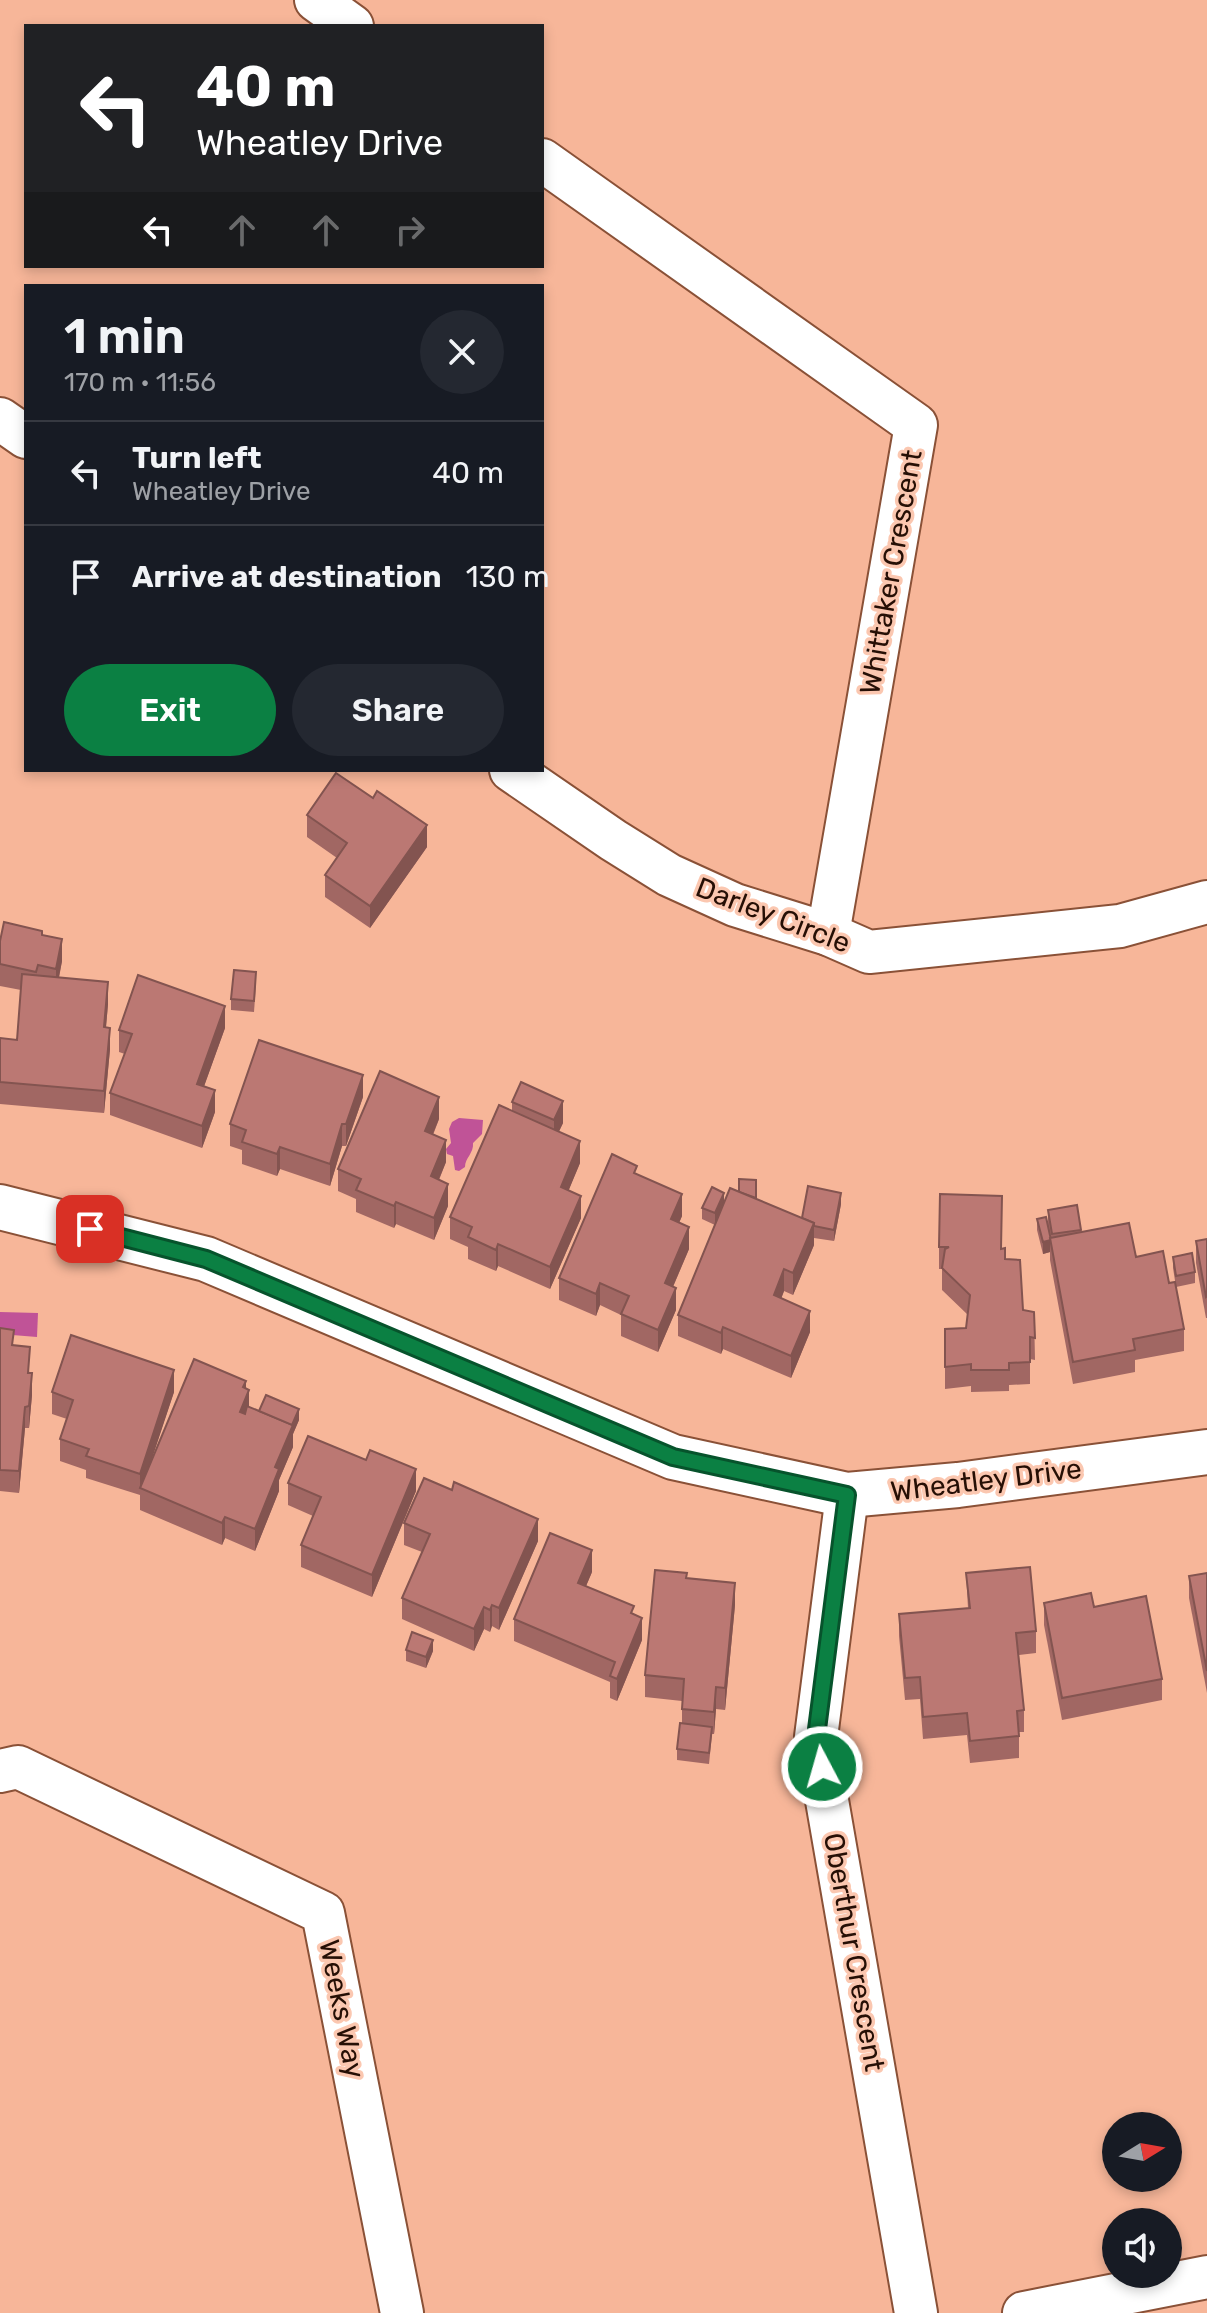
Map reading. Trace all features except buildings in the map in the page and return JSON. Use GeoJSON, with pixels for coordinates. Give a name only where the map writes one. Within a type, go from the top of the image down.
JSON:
{"type":"FeatureCollection","features":[{"type":"Feature","properties":{"kind":"street"},"geometry":{"type":"LineString","coordinates":[[316,0],[349,24]]}},
{"type":"Feature","properties":{"kind":"street","name":"Whittaker Crescent"},"geometry":{"type":"LineString","coordinates":[[544,161],[916,425],[828,934]]}},
{"type":"Feature","properties":{"kind":"street"},"geometry":{"type":"LineString","coordinates":[[0,419],[24,436]]}},
{"type":"Feature","properties":{"kind":"street","name":"Darley Circle"},"geometry":{"type":"LineString","coordinates":[[514,772],[669,875],[735,905],[828,934],[869,952],[1120,926],[1207,902]]}},
{"type":"Feature","properties":{"kind":"street","name":"Wheatley Drive"},"geometry":{"type":"LineString","coordinates":[[0,1207],[206,1259],[673,1457],[847,1495],[958,1485],[1207,1452]]}},
{"type":"Feature","properties":{"kind":"street","name":"Oberthur Crescent"},"geometry":{"type":"LineString","coordinates":[[847,1495],[816,1737],[916,2313]]}},
{"type":"Feature","properties":{"kind":"street","name":"Weeks Way"},"geometry":{"type":"LineString","coordinates":[[0,1771],[18,1767],[323,1913],[402,2313]]}},
{"type":"Feature","properties":{"kind":"street"},"geometry":{"type":"LineString","coordinates":[[1024,2313],[1207,2277]]}},
{"type":"Feature","properties":{"kind":"shaded area"},"geometry":{"type":"Polygon","coordinates":[[[459,1118],[483,1120],[482,1134],[473,1143],[465,1167],[459,1171],[455,1170],[453,1156],[447,1154],[446,1149],[451,1143],[449,1129],[452,1122],[459,1118]]]}},
{"type":"Feature","properties":{"kind":"shaded area"},"geometry":{"type":"Polygon","coordinates":[[[0,1312],[38,1313],[37,1337],[0,1334],[0,1312]]]}},
{"type":"Feature","properties":{"kind":"route"},"geometry":{"type":"LineString","coordinates":[[90,1229],[206,1259],[673,1457],[847,1495],[816,1737],[822,1767]]}}]}
